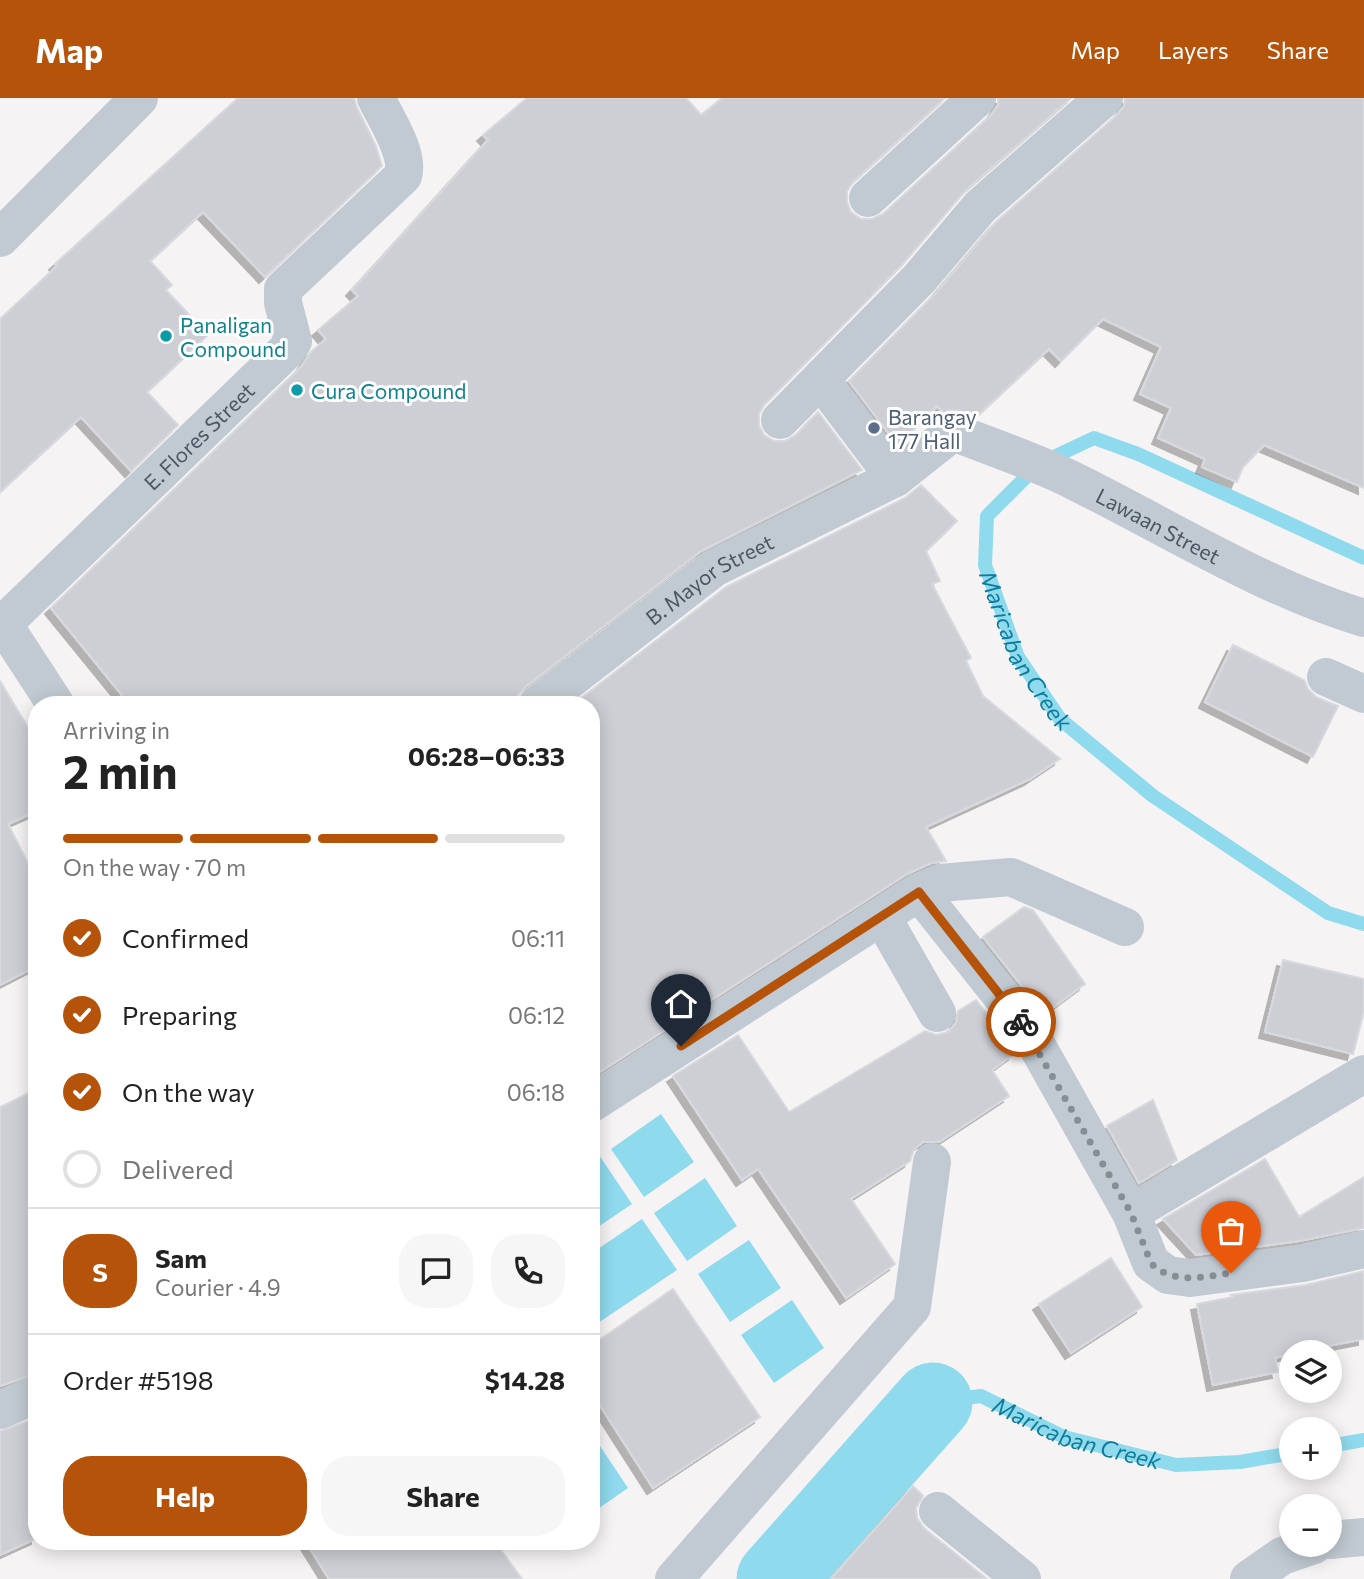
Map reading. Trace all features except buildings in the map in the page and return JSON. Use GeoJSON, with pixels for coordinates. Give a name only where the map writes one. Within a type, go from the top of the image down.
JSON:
{"type":"FeatureCollection","features":[{"type":"Feature","properties":{"kind":"street"},"geometry":{"type":"LineString","coordinates":[[0,238],[139,98]]}},
{"type":"Feature","properties":{"kind":"street","name":"E. Flores Street"},"geometry":{"type":"LineString","coordinates":[[2,621],[286,351],[293,341],[283,303],[283,289],[403,176],[405,157],[376,98]]}},
{"type":"Feature","properties":{"kind":"street"},"geometry":{"type":"LineString","coordinates":[[868,198],[977,98]]}},
{"type":"Feature","properties":{"kind":"street"},"geometry":{"type":"LineString","coordinates":[[780,420],[919,279],[980,207],[1104,98]]}},
{"type":"Feature","properties":{"kind":"street"},"geometry":{"type":"LineString","coordinates":[[821,380],[895,478]]}},
{"type":"Feature","properties":{"kind":"street","name":"B. Mayor Street"},"geometry":{"type":"LineString","coordinates":[[549,696],[715,568],[895,478],[953,432]]}},
{"type":"Feature","properties":{"kind":"street","name":"Lawaan Street"},"geometry":{"type":"LineString","coordinates":[[953,432],[1073,481],[1314,601],[1364,618]]}},
{"type":"Feature","properties":{"kind":"street"},"geometry":{"type":"LineString","coordinates":[[2,621],[50,696]]}},
{"type":"Feature","properties":{"kind":"street"},"geometry":{"type":"LineString","coordinates":[[1326,677],[1364,694]]}},
{"type":"Feature","properties":{"kind":"street"},"geometry":{"type":"LineString","coordinates":[[600,1098],[919,892],[940,883],[1011,877],[1125,927]]}},
{"type":"Feature","properties":{"kind":"street"},"geometry":{"type":"LineString","coordinates":[[919,892],[1027,1028],[1131,1213],[1151,1263],[1156,1268],[1174,1277],[1207,1276],[1303,1263],[1364,1249]]}},
{"type":"Feature","properties":{"kind":"street"},"geometry":{"type":"LineString","coordinates":[[882,917],[937,1013]]}},
{"type":"Feature","properties":{"kind":"street"},"geometry":{"type":"LineString","coordinates":[[1131,1213],[1364,1074]]}},
{"type":"Feature","properties":{"kind":"street"},"geometry":{"type":"LineString","coordinates":[[674,1579],[912,1307],[932,1162]]}},
{"type":"Feature","properties":{"kind":"street"},"geometry":{"type":"LineString","coordinates":[[0,1410],[28,1398]]}},
{"type":"Feature","properties":{"kind":"street"},"geometry":{"type":"LineString","coordinates":[[938,1511],[1022,1579]]}},
{"type":"Feature","properties":{"kind":"street"},"geometry":{"type":"LineString","coordinates":[[1342,1539],[1364,1537]]}},
{"type":"Feature","properties":{"kind":"street"},"geometry":{"type":"LineString","coordinates":[[1249,1579],[1281,1557]]}},
{"type":"Feature","properties":{"kind":"water"},"geometry":{"type":"Polygon","coordinates":[[[661,1114],[694,1162],[644,1197],[611,1149],[661,1114]]]}},
{"type":"Feature","properties":{"kind":"water"},"geometry":{"type":"Polygon","coordinates":[[[600,1156],[632,1204],[600,1226],[600,1156]]]}},
{"type":"Feature","properties":{"kind":"water"},"geometry":{"type":"Polygon","coordinates":[[[705,1178],[737,1226],[687,1261],[654,1213],[705,1178]]]}},
{"type":"Feature","properties":{"kind":"water"},"geometry":{"type":"Polygon","coordinates":[[[642,1219],[677,1270],[600,1322],[600,1248],[642,1219]]]}},
{"type":"Feature","properties":{"kind":"water"},"geometry":{"type":"Polygon","coordinates":[[[749,1240],[781,1288],[730,1322],[698,1274],[749,1240]]]}},
{"type":"Feature","properties":{"kind":"water"},"geometry":{"type":"Polygon","coordinates":[[[792,1300],[824,1348],[774,1383],[741,1335],[792,1300]]]}},
{"type":"Feature","properties":{"kind":"water"},"geometry":{"type":"Polygon","coordinates":[[[600,1446],[628,1488],[600,1507],[600,1446]]]}},
{"type":"Feature","properties":{"kind":"waterway","name":"Maricaban Creek"},"geometry":{"type":"LineString","coordinates":[[1364,558],[1138,454],[1094,438],[1039,464],[987,516],[985,565],[1018,657],[1060,719],[1153,796],[1328,913],[1364,924]]}},
{"type":"Feature","properties":{"kind":"waterway","name":"Maricaban Creek"},"geometry":{"type":"LineString","coordinates":[[933,1402],[981,1396],[1064,1437],[1176,1465],[1240,1462],[1279,1455]]}},
{"type":"Feature","properties":{"kind":"waterway","name":"Maricaban Creek"},"geometry":{"type":"LineString","coordinates":[[776,1579],[933,1402]]}},
{"type":"Feature","properties":{"kind":"waterway","name":"Maricaban Creek"},"geometry":{"type":"LineString","coordinates":[[1342,1444],[1364,1440]]}},
{"type":"Feature","properties":{"kind":"way so far"},"geometry":{"type":"LineString","coordinates":[[1021,1022],[1027,1028],[1131,1213],[1151,1263],[1174,1277],[1190,1278],[1231,1273]]}},
{"type":"Feature","properties":{"kind":"place","name":"Panaligan Compound"},"geometry":{"type":"Point","coordinates":[166,336]}},
{"type":"Feature","properties":{"kind":"place","name":"Cura Compound"},"geometry":{"type":"Point","coordinates":[297,390]}},
{"type":"Feature","properties":{"kind":"place","name":"Barangay 177 Hall"},"geometry":{"type":"Point","coordinates":[874,428]}},
{"type":"Feature","properties":{"kind":"route"},"geometry":{"type":"LineString","coordinates":[[681,1046],[919,892],[1021,1022]]}}]}
